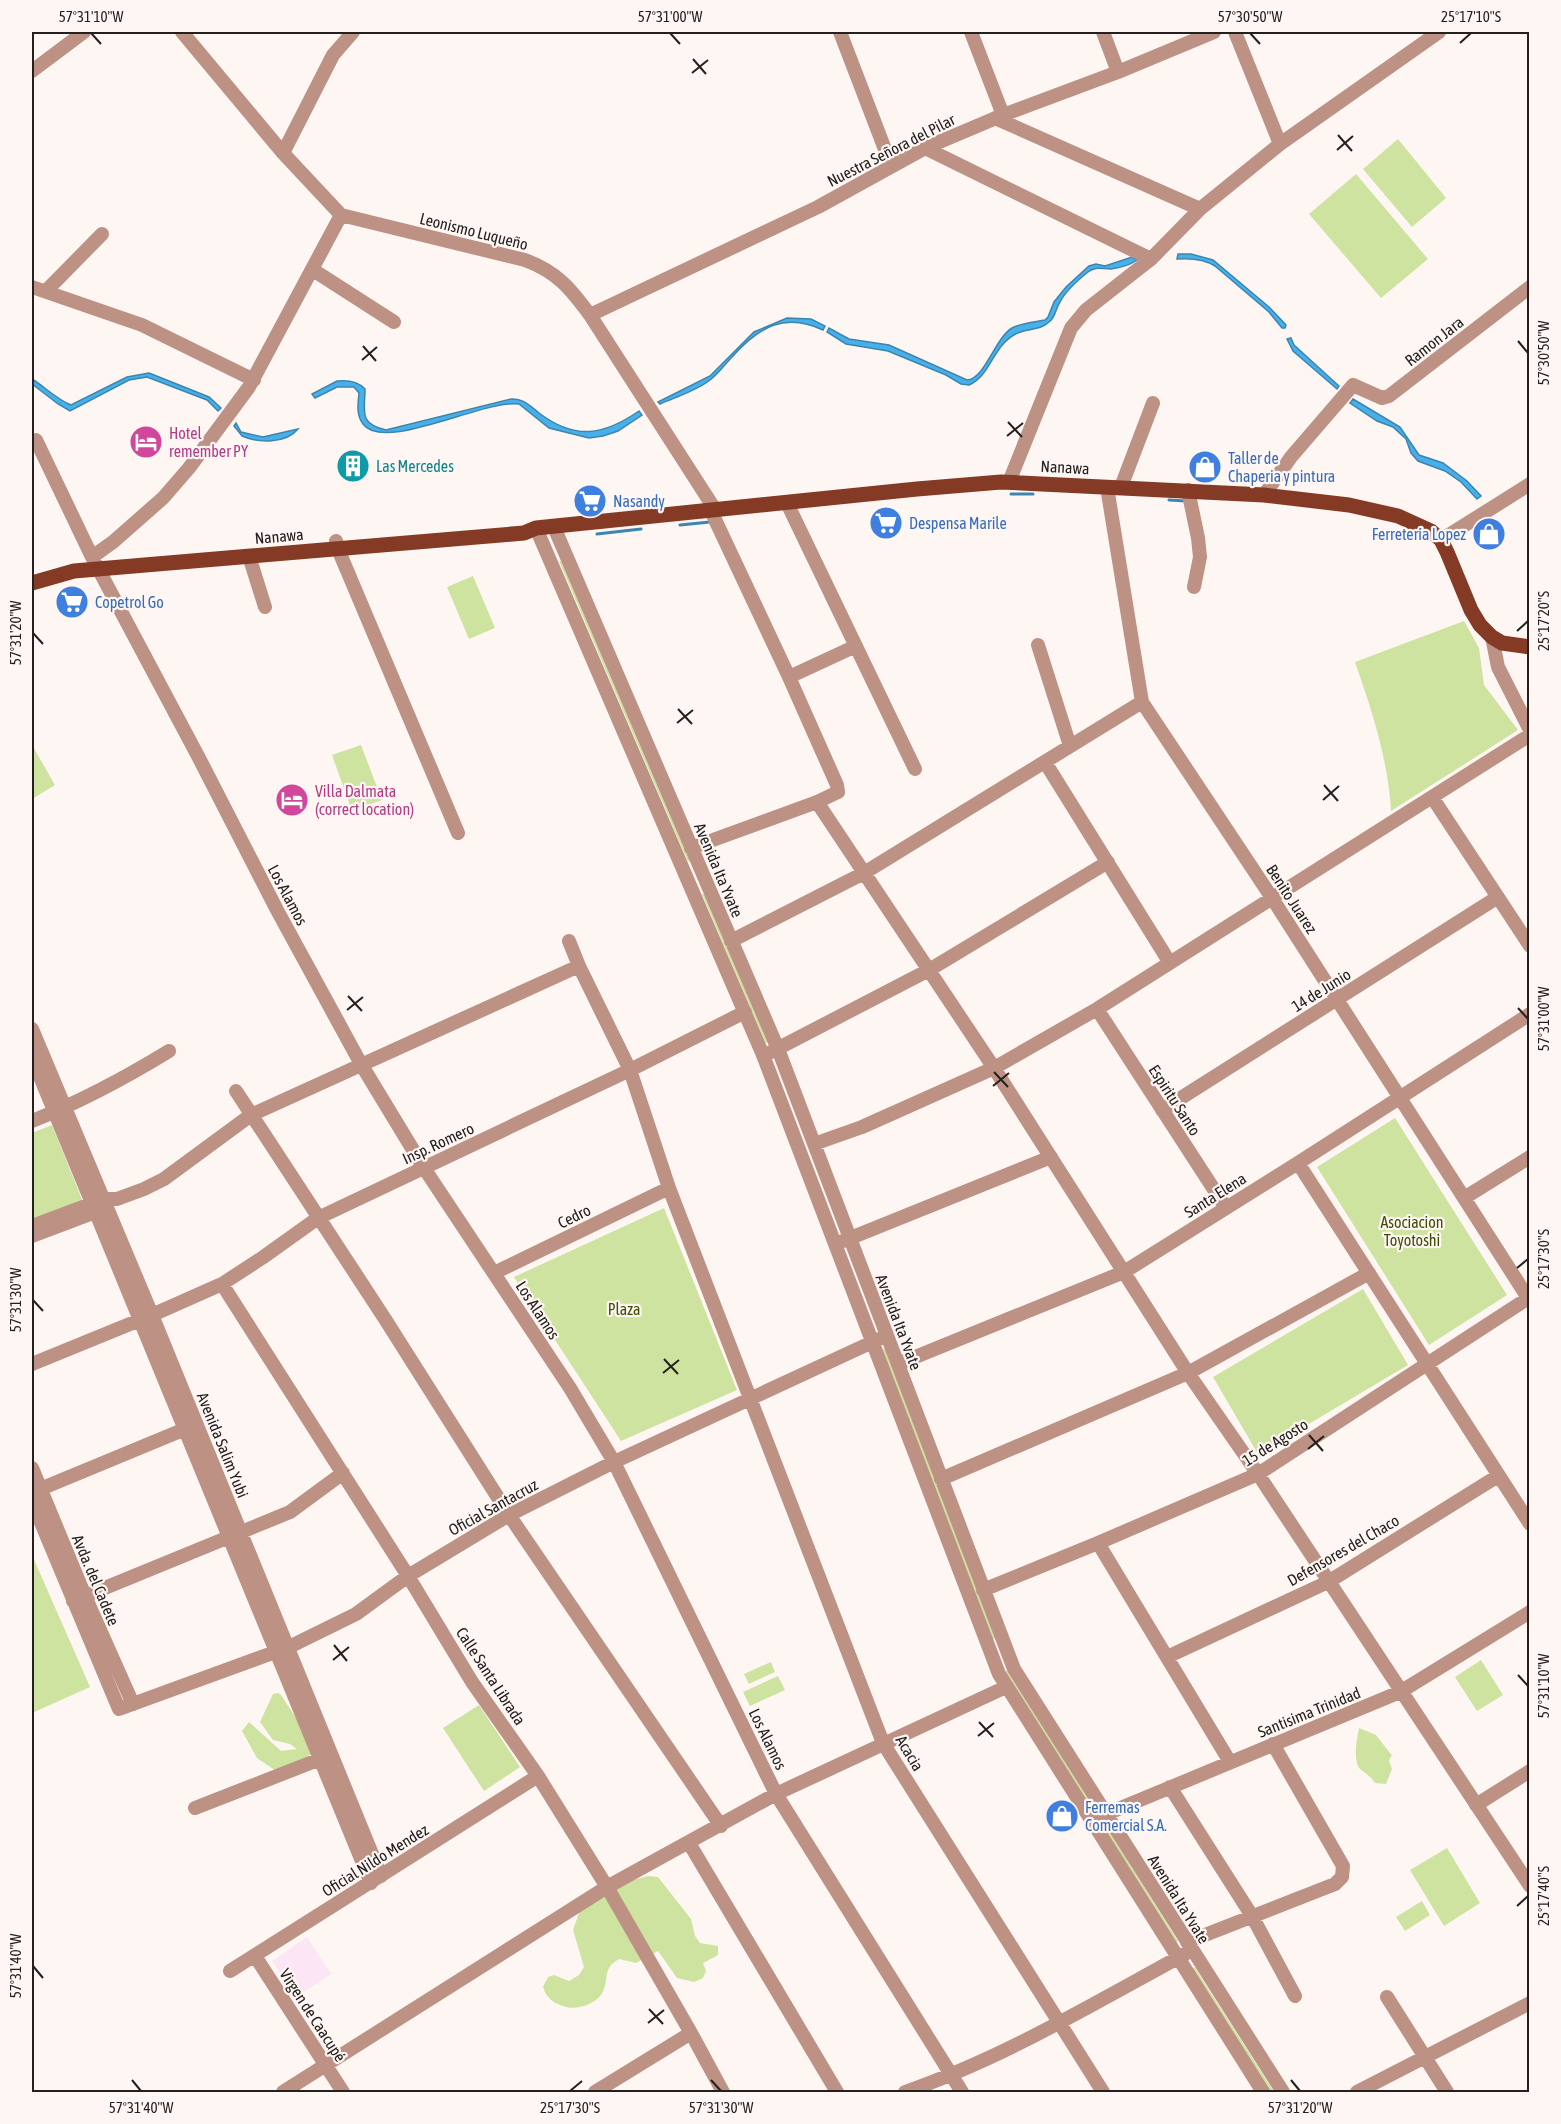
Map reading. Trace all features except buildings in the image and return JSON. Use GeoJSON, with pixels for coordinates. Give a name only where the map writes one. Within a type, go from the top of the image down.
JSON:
{"type":"FeatureCollection","features":[{"type":"Feature","properties":{"kind":"main road","name":"Nanawa"},"geometry":{"type":"LineString","coordinates":[[32,583],[96,562],[249,556],[523,525],[533,528],[554,527],[917,489],[1009,482],[1264,495],[1349,505],[1398,516],[1431,531],[1441,540]]}},
{"type":"Feature","properties":{"kind":"main road"},"geometry":{"type":"LineString","coordinates":[[1441,540],[1471,610],[1480,625],[1502,643],[1530,647]]}},
{"type":"Feature","properties":{"kind":"main road","name":"Nanawa"},"geometry":{"type":"LineString","coordinates":[[32,574],[70,564],[337,545]]}},
{"type":"Feature","properties":{"kind":"street"},"geometry":{"type":"LineString","coordinates":[[32,71],[84,32]]}},
{"type":"Feature","properties":{"kind":"street"},"geometry":{"type":"LineString","coordinates":[[96,562],[113,542],[163,498],[189,468],[254,380],[341,215],[283,153],[182,32]]}},
{"type":"Feature","properties":{"kind":"street"},"geometry":{"type":"LineString","coordinates":[[283,153],[333,55],[353,32]]}},
{"type":"Feature","properties":{"kind":"street"},"geometry":{"type":"LineString","coordinates":[[840,32],[891,165]]}},
{"type":"Feature","properties":{"kind":"street"},"geometry":{"type":"LineString","coordinates":[[970,32],[999,116],[1200,209]]}},
{"type":"Feature","properties":{"kind":"street"},"geometry":{"type":"LineString","coordinates":[[1103,32],[1118,72]]}},
{"type":"Feature","properties":{"kind":"street","name":"Nuestra Señora del Pilar"},"geometry":{"type":"LineString","coordinates":[[590,315],[818,207],[925,148],[999,116],[1118,72],[1214,32]]}},
{"type":"Feature","properties":{"kind":"street"},"geometry":{"type":"LineString","coordinates":[[1235,32],[1280,144]]}},
{"type":"Feature","properties":{"kind":"street"},"geometry":{"type":"LineString","coordinates":[[1009,482],[1071,328],[1086,310],[1151,258],[1200,209],[1280,144],[1439,32]]}},
{"type":"Feature","properties":{"kind":"street"},"geometry":{"type":"LineString","coordinates":[[925,148],[1151,258]]}},
{"type":"Feature","properties":{"kind":"street","name":"Leonismo Luqueño"},"geometry":{"type":"LineString","coordinates":[[341,215],[539,265],[569,287],[590,315],[713,511],[837,785],[838,792],[817,802]]}},
{"type":"Feature","properties":{"kind":"street"},"geometry":{"type":"LineString","coordinates":[[46,291],[102,234]]}},
{"type":"Feature","properties":{"kind":"street"},"geometry":{"type":"LineString","coordinates":[[313,270],[394,322]]}},
{"type":"Feature","properties":{"kind":"street"},"geometry":{"type":"LineString","coordinates":[[32,287],[142,325],[254,380]]}},
{"type":"Feature","properties":{"kind":"street","name":"Ramon Jara"},"geometry":{"type":"LineString","coordinates":[[1264,495],[1291,457],[1353,385],[1382,398],[1389,396],[1530,287]]}},
{"type":"Feature","properties":{"kind":"street"},"geometry":{"type":"LineString","coordinates":[[1114,487],[1153,403]]}},
{"type":"Feature","properties":{"kind":"street","name":"Los Alamos"},"geometry":{"type":"LineString","coordinates":[[36,441],[276,910],[361,1065],[424,1168],[570,1388],[615,1462],[776,1794],[962,2092]]}},
{"type":"Feature","properties":{"kind":"street"},"geometry":{"type":"LineString","coordinates":[[1441,540],[1483,511],[1530,484]]}},
{"type":"Feature","properties":{"kind":"street","name":"Benito Juarez"},"geometry":{"type":"LineString","coordinates":[[1114,487],[1142,702],[1272,898],[1529,1298]]}},
{"type":"Feature","properties":{"kind":"street"},"geometry":{"type":"LineString","coordinates":[[1188,490],[1200,557],[1194,587]]}},
{"type":"Feature","properties":{"kind":"street"},"geometry":{"type":"LineString","coordinates":[[787,503],[915,769]]}},
{"type":"Feature","properties":{"kind":"street","name":"Avenida Ita Yvate"},"geometry":{"type":"LineString","coordinates":[[554,527],[627,702],[778,1049],[1006,1651],[1025,1686],[1283,2092]]}},
{"type":"Feature","properties":{"kind":"street","name":"Avenida Ita Yvate"},"geometry":{"type":"LineString","coordinates":[[533,528],[613,706],[763,1055],[992,1656],[1006,1687],[1263,2092]]}},
{"type":"Feature","properties":{"kind":"street"},"geometry":{"type":"LineString","coordinates":[[337,545],[458,832]]}},
{"type":"Feature","properties":{"kind":"street"},"geometry":{"type":"LineString","coordinates":[[249,556],[265,607]]}},
{"type":"Feature","properties":{"kind":"street"},"geometry":{"type":"LineString","coordinates":[[1492,637],[1498,666],[1530,730]]}},
{"type":"Feature","properties":{"kind":"street"},"geometry":{"type":"LineString","coordinates":[[1038,645],[1070,746]]}},
{"type":"Feature","properties":{"kind":"street"},"geometry":{"type":"LineString","coordinates":[[789,677],[856,646]]}},
{"type":"Feature","properties":{"kind":"street"},"geometry":{"type":"LineString","coordinates":[[613,706],[627,702]]}},
{"type":"Feature","properties":{"kind":"street"},"geometry":{"type":"LineString","coordinates":[[731,941],[864,873],[1142,702]]}},
{"type":"Feature","properties":{"kind":"street"},"geometry":{"type":"LineString","coordinates":[[814,1144],[862,1127],[994,1068],[1097,1009],[1530,735]]}},
{"type":"Feature","properties":{"kind":"street"},"geometry":{"type":"LineString","coordinates":[[1045,762],[1170,963]]}},
{"type":"Feature","properties":{"kind":"street"},"geometry":{"type":"LineString","coordinates":[[1432,797],[1530,946]]}},
{"type":"Feature","properties":{"kind":"street"},"geometry":{"type":"LineString","coordinates":[[692,848],[817,802],[994,1068],[1188,1372],[1530,1886]]}},
{"type":"Feature","properties":{"kind":"street"},"geometry":{"type":"LineString","coordinates":[[763,1055],[929,970],[1108,862]]}},
{"type":"Feature","properties":{"kind":"street"},"geometry":{"type":"LineString","coordinates":[[687,878],[702,872]]}},
{"type":"Feature","properties":{"kind":"street","name":"14 de Junio"},"geometry":{"type":"LineString","coordinates":[[1162,1110],[1498,897]]}},
{"type":"Feature","properties":{"kind":"street","name":"Acacia"},"geometry":{"type":"LineString","coordinates":[[569,941],[630,1070],[669,1188],[884,1743],[1103,2092]]}},
{"type":"Feature","properties":{"kind":"street"},"geometry":{"type":"LineString","coordinates":[[32,1236],[164,1179],[251,1115],[579,966]]}},
{"type":"Feature","properties":{"kind":"street","name":"Espiritu Santo"},"geometry":{"type":"LineString","coordinates":[[1097,1009],[1226,1208]]}},
{"type":"Feature","properties":{"kind":"street","name":"Insp. Romero"},"geometry":{"type":"LineString","coordinates":[[32,1364],[146,1318],[222,1284],[318,1218],[630,1070],[745,1012]]}},
{"type":"Feature","properties":{"kind":"street","name":"Santa Elena"},"geometry":{"type":"LineString","coordinates":[[898,1364],[1124,1272],[1530,1014]]}},
{"type":"Feature","properties":{"kind":"street","name":"Avenida Salim Yubi"},"geometry":{"type":"LineString","coordinates":[[32,1029],[60,1110]]}},
{"type":"Feature","properties":{"kind":"street"},"geometry":{"type":"LineString","coordinates":[[32,1121],[60,1110],[126,1077],[169,1051]]}},
{"type":"Feature","properties":{"kind":"street","name":"Avenida Salim Yubi"},"geometry":{"type":"LineString","coordinates":[[32,1057],[60,1110],[102,1204],[146,1318],[376,1879]]}},
{"type":"Feature","properties":{"kind":"street"},"geometry":{"type":"LineString","coordinates":[[236,1091],[385,1319],[509,1515],[721,1826]]}},
{"type":"Feature","properties":{"kind":"street"},"geometry":{"type":"LineString","coordinates":[[835,1244],[1051,1157]]}},
{"type":"Feature","properties":{"kind":"street"},"geometry":{"type":"LineString","coordinates":[[1464,1198],[1530,1158]]}},
{"type":"Feature","properties":{"kind":"street"},"geometry":{"type":"LineString","coordinates":[[1298,1163],[1530,1524]]}},
{"type":"Feature","properties":{"kind":"street","name":"Cedro"},"geometry":{"type":"LineString","coordinates":[[494,1273],[669,1188]]}},
{"type":"Feature","properties":{"kind":"street"},"geometry":{"type":"LineString","coordinates":[[32,1226],[102,1204]]}},
{"type":"Feature","properties":{"kind":"street"},"geometry":{"type":"LineString","coordinates":[[941,1479],[1188,1372],[1369,1273]]}},
{"type":"Feature","properties":{"kind":"street","name":"Calle Santa Librada"},"geometry":{"type":"LineString","coordinates":[[222,1284],[408,1576],[472,1682],[538,1776],[607,1887],[723,2092]]}},
{"type":"Feature","properties":{"kind":"street","name":"15 de Agosto"},"geometry":{"type":"LineString","coordinates":[[983,1590],[1258,1474],[1529,1298]]}},
{"type":"Feature","properties":{"kind":"street","name":"Oficial Santacruz"},"geometry":{"type":"LineString","coordinates":[[79,1599],[119,1709],[282,1649],[356,1614],[408,1576],[509,1515],[615,1462],[887,1336]]}},
{"type":"Feature","properties":{"kind":"street"},"geometry":{"type":"LineString","coordinates":[[36,1491],[191,1426]]}},
{"type":"Feature","properties":{"kind":"street"},"geometry":{"type":"LineString","coordinates":[[909,1437],[923,1431]]}},
{"type":"Feature","properties":{"kind":"street","name":"Avda. del Cadete"},"geometry":{"type":"LineString","coordinates":[[32,1468],[36,1491],[79,1599],[133,1704]]}},
{"type":"Feature","properties":{"kind":"street"},"geometry":{"type":"LineString","coordinates":[[32,1501],[79,1599],[290,1512],[343,1473]]}},
{"type":"Feature","properties":{"kind":"street","name":"Defensores del Chaco"},"geometry":{"type":"LineString","coordinates":[[1167,1657],[1328,1582],[1498,1476]]}},
{"type":"Feature","properties":{"kind":"street"},"geometry":{"type":"LineString","coordinates":[[1098,1543],[1230,1762]]}},
{"type":"Feature","properties":{"kind":"street","name":"Santisima Trinidad"},"geometry":{"type":"LineString","coordinates":[[1090,1820],[1400,1692],[1530,1612]]}},
{"type":"Feature","properties":{"kind":"street"},"geometry":{"type":"LineString","coordinates":[[992,1656],[1006,1651]]}},
{"type":"Feature","properties":{"kind":"street"},"geometry":{"type":"LineString","coordinates":[[284,2092],[607,1887],[776,1794],[1006,1687]]}},
{"type":"Feature","properties":{"kind":"street"},"geometry":{"type":"LineString","coordinates":[[905,2092],[951,2076],[1059,2023],[1178,1958],[1190,1946],[1252,1916],[1335,1884],[1342,1877],[1343,1866],[1273,1744]]}},
{"type":"Feature","properties":{"kind":"street"},"geometry":{"type":"LineString","coordinates":[[195,1808],[326,1757]]}},
{"type":"Feature","properties":{"kind":"street"},"geometry":{"type":"LineString","coordinates":[[1476,1805],[1530,1771]]}},
{"type":"Feature","properties":{"kind":"street","name":"Oficial Nildo Mendez"},"geometry":{"type":"LineString","coordinates":[[230,1971],[538,1776]]}},
{"type":"Feature","properties":{"kind":"street"},"geometry":{"type":"LineString","coordinates":[[1170,1787],[1252,1916],[1295,1996]]}},
{"type":"Feature","properties":{"kind":"street"},"geometry":{"type":"LineString","coordinates":[[688,1843],[837,2092]]}},
{"type":"Feature","properties":{"kind":"street","name":"Virgen de Caacupé"},"geometry":{"type":"LineString","coordinates":[[255,1956],[343,2092]]}},
{"type":"Feature","properties":{"kind":"street"},"geometry":{"type":"LineString","coordinates":[[1387,1997],[1447,2092]]}},
{"type":"Feature","properties":{"kind":"street"},"geometry":{"type":"LineString","coordinates":[[1357,2092],[1530,2004]]}},
{"type":"Feature","properties":{"kind":"street"},"geometry":{"type":"LineString","coordinates":[[595,2092],[691,2033]]}},
{"type":"Feature","properties":{"kind":"shaded area"},"geometry":{"type":"Polygon","coordinates":[[[307,1937],[331,1974],[296,1997],[272,1961],[307,1937]]]}},
{"type":"Feature","properties":{"kind":"green space"},"geometry":{"type":"Polygon","coordinates":[[[1398,139],[1446,198],[1412,227],[1363,169],[1398,139]]]}},
{"type":"Feature","properties":{"kind":"green space"},"geometry":{"type":"Polygon","coordinates":[[[1356,174],[1428,259],[1381,298],[1309,214],[1356,174]]]}},
{"type":"Feature","properties":{"kind":"green space"},"geometry":{"type":"Polygon","coordinates":[[[559,561],[561,561],[690,860],[688,862],[559,561]]]}},
{"type":"Feature","properties":{"kind":"green space"},"geometry":{"type":"Polygon","coordinates":[[[473,576],[495,628],[469,639],[447,587],[473,576]]]}},
{"type":"Feature","properties":{"kind":"green space"},"geometry":{"type":"Polygon","coordinates":[[[1464,621],[1479,648],[1484,685],[1518,730],[1391,811],[1383,754],[1355,662],[1464,621]]]}},
{"type":"Feature","properties":{"kind":"green space"},"geometry":{"type":"Polygon","coordinates":[[[32,745],[55,785],[32,799],[32,745]]]}},
{"type":"Feature","properties":{"kind":"green space"},"geometry":{"type":"Polygon","coordinates":[[[361,745],[382,800],[352,811],[332,755],[361,745]]]}},
{"type":"Feature","properties":{"kind":"green space"},"geometry":{"type":"Polygon","coordinates":[[[702,894],[705,894],[768,1042],[766,1044],[702,894]]]}},
{"type":"Feature","properties":{"kind":"green space","name":"Asociacion Toyotoshi"},"geometry":{"type":"Polygon","coordinates":[[[1395,1118],[1507,1295],[1429,1345],[1317,1167],[1395,1118]]]}},
{"type":"Feature","properties":{"kind":"green space"},"geometry":{"type":"Polygon","coordinates":[[[52,1125],[85,1207],[32,1225],[32,1133],[52,1125]]]}},
{"type":"Feature","properties":{"kind":"green space","name":"Plaza"},"geometry":{"type":"Polygon","coordinates":[[[664,1208],[737,1390],[621,1441],[514,1277],[664,1208]]]}},
{"type":"Feature","properties":{"kind":"green space"},"geometry":{"type":"Polygon","coordinates":[[[1363,1289],[1408,1365],[1258,1454],[1213,1377],[1363,1289]]]}},
{"type":"Feature","properties":{"kind":"green space"},"geometry":{"type":"Polygon","coordinates":[[[885,1348],[995,1638],[993,1640],[882,1350],[885,1348]]]}},
{"type":"Feature","properties":{"kind":"green space"},"geometry":{"type":"Polygon","coordinates":[[[32,1555],[90,1687],[32,1713],[32,1555]]]}},
{"type":"Feature","properties":{"kind":"green space"},"geometry":{"type":"Polygon","coordinates":[[[1481,1660],[1503,1695],[1477,1711],[1455,1677],[1481,1660]]]}},
{"type":"Feature","properties":{"kind":"green space"},"geometry":{"type":"Polygon","coordinates":[[[771,1662],[775,1672],[749,1684],[744,1674],[771,1662]]]}},
{"type":"Feature","properties":{"kind":"green space"},"geometry":{"type":"Polygon","coordinates":[[[1006,1670],[1093,1805],[1092,1808],[1005,1672],[1006,1670]]]}},
{"type":"Feature","properties":{"kind":"green space"},"geometry":{"type":"Polygon","coordinates":[[[778,1676],[785,1690],[750,1706],[743,1692],[778,1676]]]}},
{"type":"Feature","properties":{"kind":"green space"},"geometry":{"type":"Polygon","coordinates":[[[278,1693],[310,1739],[313,1753],[279,1773],[257,1758],[242,1731],[249,1722],[281,1751],[297,1749],[290,1744],[273,1740],[260,1722],[273,1694],[278,1693]]]}},
{"type":"Feature","properties":{"kind":"green space"},"geometry":{"type":"Polygon","coordinates":[[[479,1705],[520,1767],[484,1791],[443,1728],[479,1705]]]}},
{"type":"Feature","properties":{"kind":"green space"},"geometry":{"type":"Polygon","coordinates":[[[1359,1728],[1376,1735],[1393,1757],[1391,1756],[1389,1761],[1392,1769],[1386,1784],[1375,1783],[1358,1766],[1356,1750],[1359,1728]]]}},
{"type":"Feature","properties":{"kind":"green space"},"geometry":{"type":"Polygon","coordinates":[[[1102,1820],[1178,1941],[1177,1943],[1098,1822],[1102,1820]]]}},
{"type":"Feature","properties":{"kind":"green space"},"geometry":{"type":"Polygon","coordinates":[[[1447,1848],[1480,1903],[1444,1926],[1410,1870],[1447,1848]]]}},
{"type":"Feature","properties":{"kind":"green space"},"geometry":{"type":"Polygon","coordinates":[[[648,1876],[658,1877],[691,1919],[695,1936],[700,1943],[718,1946],[718,1955],[703,1963],[706,1971],[703,1978],[694,1982],[677,1978],[658,1951],[636,1963],[619,1959],[613,1963],[608,1971],[604,1990],[598,1999],[589,2004],[573,2008],[553,2001],[543,1987],[548,1977],[554,1975],[569,1981],[579,1975],[584,1967],[573,1930],[583,1902],[607,1887],[648,1876]]]}},
{"type":"Feature","properties":{"kind":"green space"},"geometry":{"type":"Polygon","coordinates":[[[1422,1901],[1430,1915],[1405,1931],[1396,1917],[1422,1901]]]}},
{"type":"Feature","properties":{"kind":"green space"},"geometry":{"type":"Polygon","coordinates":[[[1194,1967],[1274,2092],[1270,2092],[1192,1970],[1194,1967]]]}},
{"type":"Feature","properties":{"kind":"water"},"geometry":{"type":"Polygon","coordinates":[[[1178,254],[1191,254],[1213,260],[1269,307],[1286,325],[1285,328],[1282,328],[1269,312],[1215,266],[1197,260],[1177,259],[1178,254]]]}},
{"type":"Feature","properties":{"kind":"water"},"geometry":{"type":"Polygon","coordinates":[[[1132,257],[1137,260],[1124,266],[1111,269],[1096,268],[1088,272],[1066,293],[1051,320],[1044,326],[1017,333],[1011,337],[1000,348],[980,377],[969,385],[961,384],[946,375],[888,351],[846,344],[827,332],[829,328],[849,339],[889,345],[967,380],[979,373],[1000,340],[1012,328],[1045,320],[1054,302],[1066,287],[1089,266],[1096,264],[1105,266],[1132,257]]]}},
{"type":"Feature","properties":{"kind":"water"},"geometry":{"type":"Polygon","coordinates":[[[787,318],[811,319],[825,326],[823,330],[797,322],[774,325],[763,330],[704,384],[660,404],[658,402],[710,376],[754,332],[787,318]]]}},
{"type":"Feature","properties":{"kind":"water"},"geometry":{"type":"Polygon","coordinates":[[[1291,338],[1294,345],[1339,386],[1337,389],[1293,351],[1287,339],[1291,338]]]}},
{"type":"Feature","properties":{"kind":"water"},"geometry":{"type":"Polygon","coordinates":[[[149,373],[209,397],[221,408],[218,411],[207,400],[147,377],[129,380],[70,411],[32,384],[32,379],[60,400],[71,405],[127,377],[149,373]]]}},
{"type":"Feature","properties":{"kind":"water"},"geometry":{"type":"Polygon","coordinates":[[[337,381],[359,384],[365,389],[364,410],[367,420],[386,430],[511,399],[523,401],[552,422],[578,431],[602,430],[639,411],[642,415],[618,431],[589,438],[549,428],[519,404],[483,409],[413,429],[391,432],[374,431],[363,424],[359,417],[359,393],[354,387],[337,387],[315,398],[312,394],[337,381]]]}},
{"type":"Feature","properties":{"kind":"water"},"geometry":{"type":"Polygon","coordinates":[[[1353,399],[1400,427],[1419,455],[1443,463],[1467,481],[1481,496],[1477,499],[1461,482],[1445,471],[1418,461],[1411,453],[1406,439],[1393,427],[1377,421],[1350,403],[1353,399]]]}},
{"type":"Feature","properties":{"kind":"water"},"geometry":{"type":"Polygon","coordinates":[[[236,423],[241,432],[263,437],[298,429],[293,434],[279,440],[264,441],[242,436],[234,426],[236,423]]]}},
{"type":"Feature","properties":{"kind":"waterway"},"geometry":{"type":"LineString","coordinates":[[1011,494],[1033,494]]}},
{"type":"Feature","properties":{"kind":"waterway"},"geometry":{"type":"LineString","coordinates":[[1169,500],[1186,501]]}},
{"type":"Feature","properties":{"kind":"waterway"},"geometry":{"type":"LineString","coordinates":[[680,525],[710,522]]}},
{"type":"Feature","properties":{"kind":"waterway"},"geometry":{"type":"LineString","coordinates":[[597,534],[641,529]]}},
{"type":"Feature","properties":{"kind":"place","name":"Hotel remember PY"},"geometry":{"type":"Point","coordinates":[146,442]}},
{"type":"Feature","properties":{"kind":"place","name":"Las Mercedes"},"geometry":{"type":"Point","coordinates":[353,466]}},
{"type":"Feature","properties":{"kind":"place","name":"Taller de Chaperia y pintura"},"geometry":{"type":"Point","coordinates":[1205,467]}},
{"type":"Feature","properties":{"kind":"place","name":"Nasandy"},"geometry":{"type":"Point","coordinates":[590,501]}},
{"type":"Feature","properties":{"kind":"place","name":"Despensa Marile"},"geometry":{"type":"Point","coordinates":[886,523]}},
{"type":"Feature","properties":{"kind":"place","name":"Ferretería Lopez"},"geometry":{"type":"Point","coordinates":[1489,534]}},
{"type":"Feature","properties":{"kind":"place","name":"Copetrol Go"},"geometry":{"type":"Point","coordinates":[72,602]}},
{"type":"Feature","properties":{"kind":"place","name":"Villa Dalmata (correct location)"},"geometry":{"type":"Point","coordinates":[292,800]}},
{"type":"Feature","properties":{"kind":"place","name":"Ferremas Comercial S.A."},"geometry":{"type":"Point","coordinates":[1062,1816]}}]}
